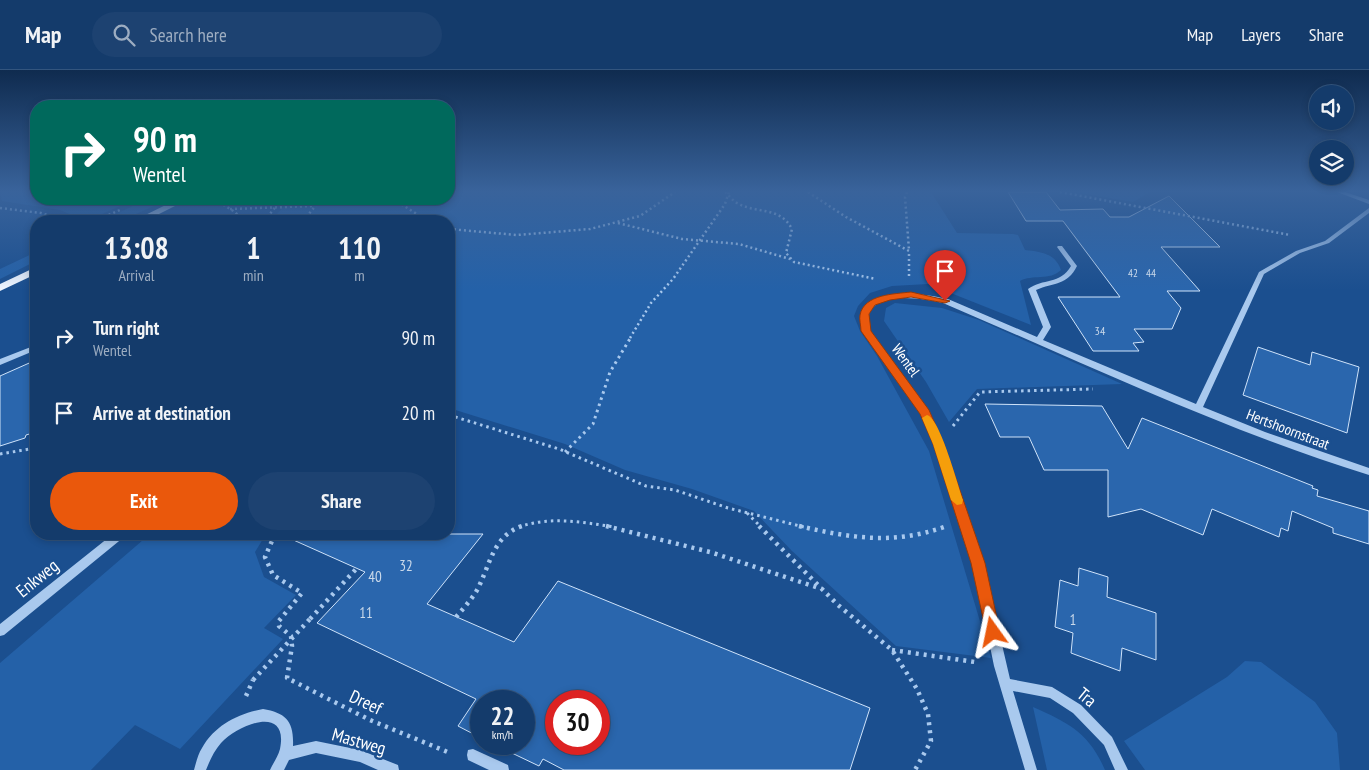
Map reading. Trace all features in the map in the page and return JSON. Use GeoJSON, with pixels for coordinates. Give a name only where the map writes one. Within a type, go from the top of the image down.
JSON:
{"type":"FeatureCollection","features":[{"type":"Feature","properties":{"kind":"main road"},"geometry":{"type":"LineString","coordinates":[[2,288],[30,273]]}},
{"type":"Feature","properties":{"kind":"street"},"geometry":{"type":"LineString","coordinates":[[1198,409],[1261,273],[1298,252],[1327,242],[1350,225]]}},
{"type":"Feature","properties":{"kind":"street"},"geometry":{"type":"LineString","coordinates":[[1039,340],[1046,327],[1032,289],[1041,284],[1060,282],[1070,276],[1074,266],[1060,246]]}},
{"type":"Feature","properties":{"kind":"street","name":"Wentel"},"geometry":{"type":"LineString","coordinates":[[1031,770],[1000,666],[978,563],[938,444],[925,413],[866,331],[865,314],[872,304],[888,297],[911,294],[945,301],[1039,340],[1143,388],[1198,409]]}},
{"type":"Feature","properties":{"kind":"street"},"geometry":{"type":"LineString","coordinates":[[0,362],[30,350]]}},
{"type":"Feature","properties":{"kind":"street","name":"Hertshoornstraat"},"geometry":{"type":"LineString","coordinates":[[1198,409],[1307,452],[1369,472]]}},
{"type":"Feature","properties":{"kind":"street","name":"Enkweg"},"geometry":{"type":"LineString","coordinates":[[0,631],[113,540]]}},
{"type":"Feature","properties":{"kind":"street","name":"Tra"},"geometry":{"type":"LineString","coordinates":[[1006,684],[1052,693],[1077,709],[1108,741],[1122,770]]}},
{"type":"Feature","properties":{"kind":"street"},"geometry":{"type":"LineString","coordinates":[[200,770],[205,754],[219,734],[231,724],[258,715],[270,716],[280,721],[286,729],[288,740],[286,754],[276,770]]}},
{"type":"Feature","properties":{"kind":"street","name":"Mastweg"},"geometry":{"type":"LineString","coordinates":[[286,754],[316,747],[360,756],[393,770]]}},
{"type":"Feature","properties":{"kind":"street"},"geometry":{"type":"LineString","coordinates":[[473,755],[503,770]]}},
{"type":"Feature","properties":{"kind":"path"},"geometry":{"type":"LineString","coordinates":[[455,230],[517,235],[590,229],[610,225]]}},
{"type":"Feature","properties":{"kind":"path"},"geometry":{"type":"LineString","coordinates":[[626,225],[698,240],[740,244],[790,259],[799,264],[863,276],[901,287],[911,294]]}},
{"type":"Feature","properties":{"kind":"path"},"geometry":{"type":"LineString","coordinates":[[565,452],[593,424],[610,372],[651,303],[673,279],[710,225]]}},
{"type":"Feature","properties":{"kind":"path"},"geometry":{"type":"LineString","coordinates":[[790,259],[785,249],[792,228],[791,225]]}},
{"type":"Feature","properties":{"kind":"path"},"geometry":{"type":"LineString","coordinates":[[861,225],[909,250]]}},
{"type":"Feature","properties":{"kind":"path"},"geometry":{"type":"LineString","coordinates":[[901,287],[909,277],[907,225]]}},
{"type":"Feature","properties":{"kind":"path"},"geometry":{"type":"LineString","coordinates":[[1234,225],[1327,242]]}},
{"type":"Feature","properties":{"kind":"path"},"geometry":{"type":"LineString","coordinates":[[938,444],[980,392],[1095,389]]}},
{"type":"Feature","properties":{"kind":"path"},"geometry":{"type":"LineString","coordinates":[[455,417],[565,452],[646,486],[675,490],[746,513],[868,539],[919,536],[964,520]]}},
{"type":"Feature","properties":{"kind":"path"},"geometry":{"type":"LineString","coordinates":[[0,454],[30,449]]}},
{"type":"Feature","properties":{"kind":"path"},"geometry":{"type":"LineString","coordinates":[[746,513],[822,589],[892,650],[917,689],[928,714],[931,741],[915,770]]}},
{"type":"Feature","properties":{"kind":"path"},"geometry":{"type":"LineString","coordinates":[[456,617],[476,591],[501,539],[510,530],[528,520],[557,519],[605,524],[654,536],[822,589]]}},
{"type":"Feature","properties":{"kind":"path","name":"Dreef"},"geometry":{"type":"LineString","coordinates":[[273,540],[266,557],[272,575],[302,593],[278,622],[279,626],[291,636],[292,646],[287,678],[370,720],[458,756],[473,755]]}},
{"type":"Feature","properties":{"kind":"path"},"geometry":{"type":"LineString","coordinates":[[253,680],[357,568]]}},
{"type":"Feature","properties":{"kind":"path"},"geometry":{"type":"LineString","coordinates":[[892,650],[1000,666]]}},
{"type":"Feature","properties":{"kind":"shaded area"},"geometry":{"type":"Polygon","coordinates":[[[455,225],[952,225],[957,233],[1018,235],[1025,250],[1047,254],[1055,260],[1061,270],[1052,275],[1020,281],[1031,325],[928,284],[892,286],[870,293],[858,306],[854,316],[860,331],[877,356],[929,451],[991,658],[896,646],[792,551],[754,511],[692,489],[625,470],[565,444],[455,410],[455,225]]]}},
{"type":"Feature","properties":{"kind":"shaded area"},"geometry":{"type":"Polygon","coordinates":[[[30,255],[30,264],[0,279],[0,269],[30,255]]]}},
{"type":"Feature","properties":{"kind":"shaded area"},"geometry":{"type":"Polygon","coordinates":[[[895,303],[942,308],[979,320],[1122,384],[977,389],[949,422],[926,382],[884,321],[886,308],[895,303]]]}},
{"type":"Feature","properties":{"kind":"shaded area"},"geometry":{"type":"Polygon","coordinates":[[[143,540],[262,540],[255,552],[264,577],[296,595],[264,628],[283,639],[180,749],[135,725],[91,770],[0,770],[0,663],[143,540]]]}},
{"type":"Feature","properties":{"kind":"shaded area"},"geometry":{"type":"Polygon","coordinates":[[[1245,661],[1261,662],[1315,702],[1337,733],[1340,770],[1145,770],[1124,741],[1227,677],[1245,661]]]}},
{"type":"Feature","properties":{"kind":"shaded area"},"geometry":{"type":"Polygon","coordinates":[[[1033,707],[1057,718],[1085,738],[1099,757],[1105,770],[1047,770],[1033,707]]]}},
{"type":"Feature","properties":{"kind":"building"},"geometry":{"type":"Polygon","coordinates":[[[1066,225],[1198,225],[1220,247],[1161,247],[1200,291],[1167,291],[1181,308],[1172,329],[1134,329],[1144,342],[1133,343],[1139,351],[1093,351],[1058,297],[1120,297],[1066,225]]]}},
{"type":"Feature","properties":{"kind":"building"},"geometry":{"type":"Polygon","coordinates":[[[1258,347],[1310,365],[1312,352],[1359,367],[1347,433],[1243,395],[1258,347]]]}},
{"type":"Feature","properties":{"kind":"building"},"geometry":{"type":"Polygon","coordinates":[[[30,363],[30,434],[26,435],[25,438],[0,446],[0,376],[30,363]]]}},
{"type":"Feature","properties":{"kind":"building"},"geometry":{"type":"Polygon","coordinates":[[[985,404],[1102,406],[1128,449],[1142,418],[1313,486],[1312,488],[1318,490],[1317,496],[1369,511],[1369,544],[1333,533],[1333,528],[1292,511],[1288,531],[1281,528],[1279,537],[1212,509],[1203,535],[1141,509],[1108,517],[1108,470],[1044,470],[1029,437],[1000,437],[985,404]]]}},
{"type":"Feature","properties":{"kind":"building"},"geometry":{"type":"Polygon","coordinates":[[[455,534],[483,534],[427,604],[514,642],[558,581],[870,708],[850,770],[564,770],[543,759],[539,766],[516,755],[535,755],[535,690],[470,690],[470,696],[317,623],[365,572],[293,540],[455,540],[455,534]]]}},
{"type":"Feature","properties":{"kind":"building"},"geometry":{"type":"Polygon","coordinates":[[[1079,568],[1108,577],[1107,597],[1156,613],[1156,660],[1122,648],[1120,671],[1071,653],[1073,633],[1055,627],[1060,580],[1078,586],[1079,568]]]}},
{"type":"Feature","properties":{"kind":"building"},"geometry":{"type":"Polygon","coordinates":[[[470,708],[470,732],[458,726],[470,708]]]}},
{"type":"Feature","properties":{"kind":"slow traffic"},"geometry":{"type":"LineString","coordinates":[[927,418],[957,500]]}},
{"type":"Feature","properties":{"kind":"route"},"geometry":{"type":"LineString","coordinates":[[945,301],[911,294],[888,297],[872,304],[865,314],[866,331],[925,413],[938,444],[978,563],[993,632]]}}]}
